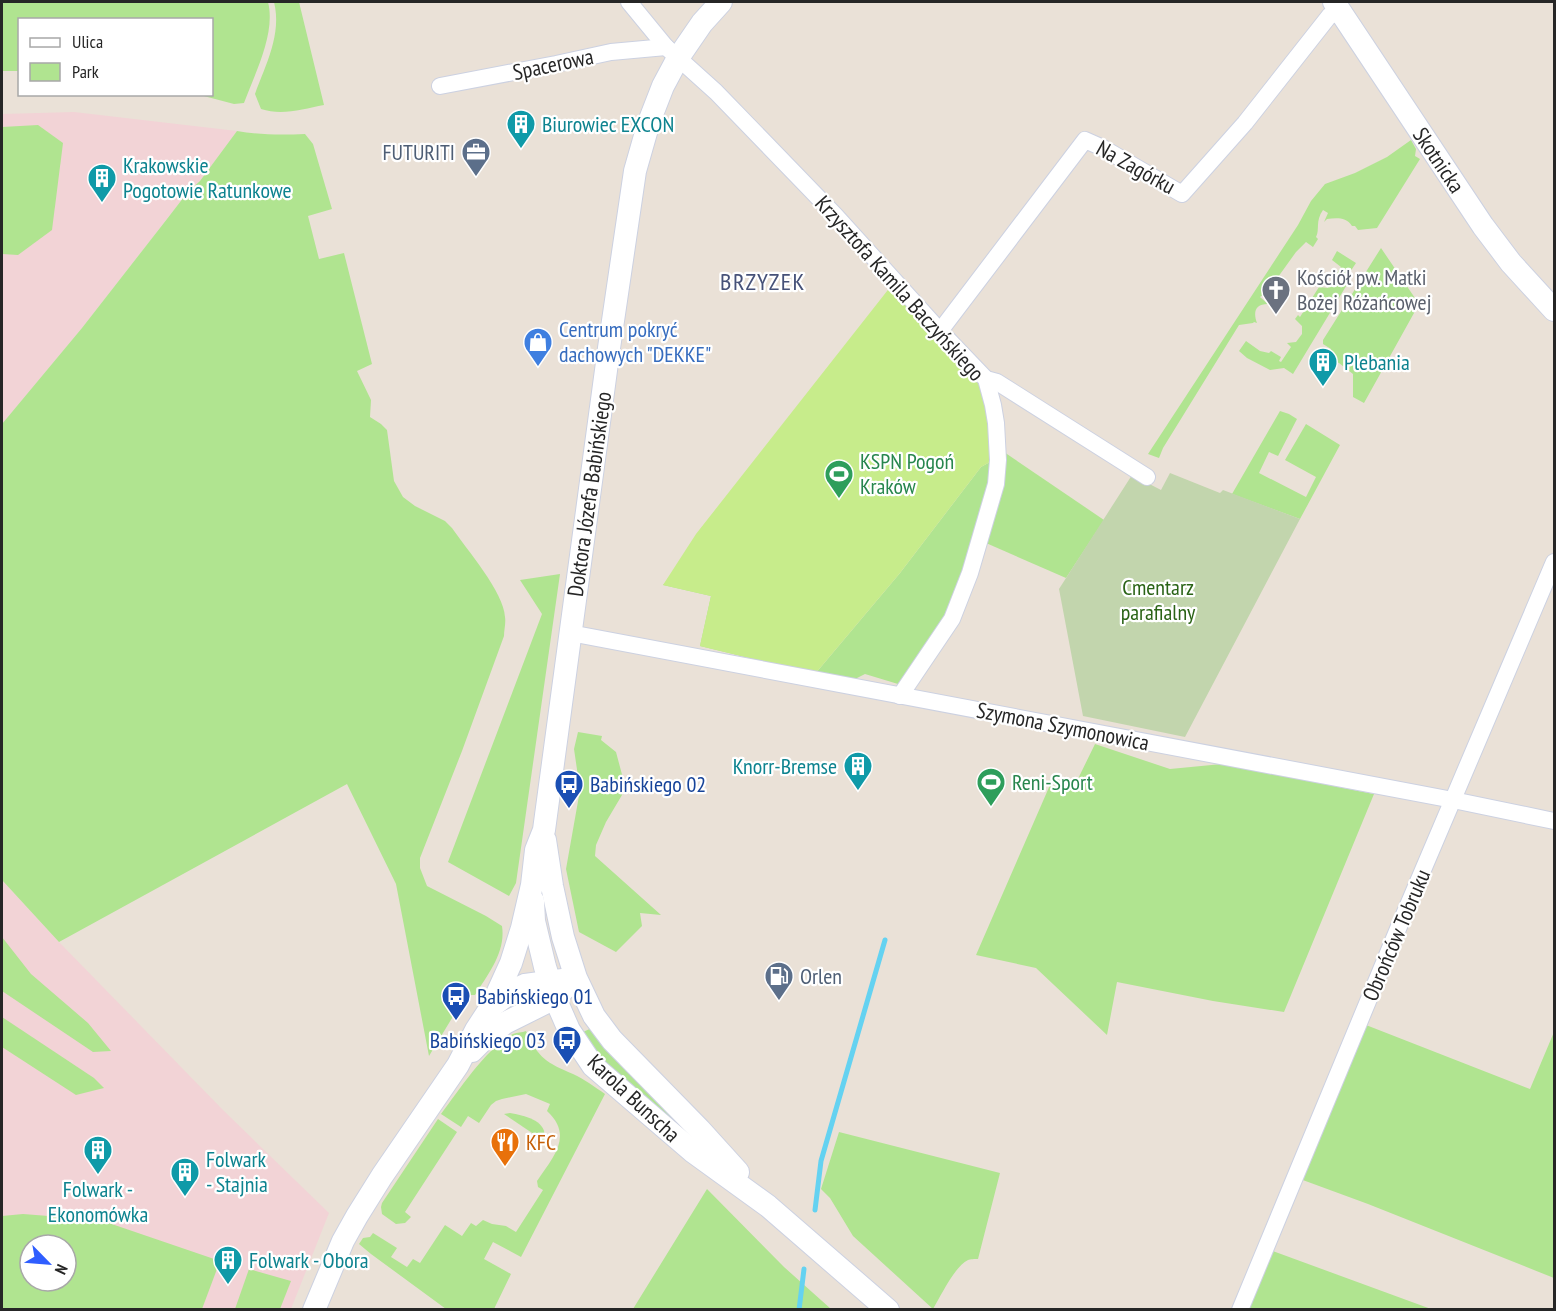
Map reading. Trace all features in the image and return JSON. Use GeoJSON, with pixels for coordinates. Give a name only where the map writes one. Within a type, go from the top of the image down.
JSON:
{"type":"FeatureCollection","features":[{"type":"Feature","properties":{"kind":"main road","name":"Doktora Józefa Babińskiego"},"geometry":{"type":"LineString","coordinates":[[314,1310],[343,1241],[357,1216],[458,1065],[491,1007],[511,963],[522,928],[532,885],[536,850],[544,830],[634,180],[649,122],[663,86],[672,52],[721,2]]}},
{"type":"Feature","properties":{"kind":"main road","name":"Skotnicka"},"geometry":{"type":"LineString","coordinates":[[1339,8],[1483,226],[1511,263],[1554,310]]}},
{"type":"Feature","properties":{"kind":"main road","name":"Doktora Józefa Babińskiego"},"geometry":{"type":"LineString","coordinates":[[458,1065],[484,1039],[505,1023],[552,990],[576,978],[554,896],[544,830]]}},
{"type":"Feature","properties":{"kind":"main road","name":"Karola Bunscha"},"geometry":{"type":"LineString","coordinates":[[532,885],[534,921],[552,990],[569,1030],[593,1066],[692,1150],[768,1206],[888,1310]]}},
{"type":"Feature","properties":{"kind":"main road","name":"Karola Bunscha"},"geometry":{"type":"LineString","coordinates":[[576,978],[594,1016],[612,1040],[700,1130],[768,1206]]}},
{"type":"Feature","properties":{"kind":"main road","name":"Doktora Józefa Babińskiego"},"geometry":{"type":"LineString","coordinates":[[491,1007],[514,990],[536,983],[552,990]]}},
{"type":"Feature","properties":{"kind":"street","name":"Krzysztofa Kamila Baczyńskiego"},"geometry":{"type":"LineString","coordinates":[[629,2],[672,52],[716,92],[836,216],[986,379],[996,423],[998,460],[996,484],[970,573],[952,619],[900,696]]}},
{"type":"Feature","properties":{"kind":"street","name":"Na Zagórku"},"geometry":{"type":"LineString","coordinates":[[940,331],[1085,140],[1182,194],[1245,123],[1330,15],[1339,8]]}},
{"type":"Feature","properties":{"kind":"street","name":"Spacerowa"},"geometry":{"type":"LineString","coordinates":[[440,86],[611,52],[672,52]]}},
{"type":"Feature","properties":{"kind":"street"},"geometry":{"type":"LineString","coordinates":[[986,379],[997,382],[1148,477]]}},
{"type":"Feature","properties":{"kind":"street","name":"Obrońców Tobruku"},"geometry":{"type":"LineString","coordinates":[[1240,1310],[1554,562]]}},
{"type":"Feature","properties":{"kind":"street","name":"Szymona Szymonowica"},"geometry":{"type":"LineString","coordinates":[[570,633],[1554,821]]}},
{"type":"Feature","properties":{"kind":"shaded area"},"geometry":{"type":"Polygon","coordinates":[[[74,112],[237,131],[200,181],[187,193],[82,328],[2,424],[2,114],[74,112]]]}},
{"type":"Feature","properties":{"kind":"shaded area"},"geometry":{"type":"Polygon","coordinates":[[[2,880],[59,942],[224,1111],[329,1213],[291,1309],[2,1309],[2,880]]]}},
{"type":"Feature","properties":{"kind":"green space"},"geometry":{"type":"Polygon","coordinates":[[[2,2],[268,2],[270,14],[267,40],[244,103],[234,104],[204,96],[213,96],[213,18],[18,18],[18,71],[2,71],[2,2]]]}},
{"type":"Feature","properties":{"kind":"green space"},"geometry":{"type":"Polygon","coordinates":[[[274,2],[299,2],[324,105],[285,112],[261,109],[255,94],[274,37],[276,14],[274,2]]]}},
{"type":"Feature","properties":{"kind":"green space"},"geometry":{"type":"Polygon","coordinates":[[[38,125],[63,143],[52,230],[18,255],[2,254],[2,127],[38,125]]]}},
{"type":"Feature","properties":{"kind":"green space"},"geometry":{"type":"Polygon","coordinates":[[[237,131],[305,134],[313,144],[332,209],[308,216],[319,259],[344,253],[372,364],[357,371],[371,400],[370,417],[387,430],[394,481],[403,497],[415,506],[445,521],[452,528],[492,584],[503,607],[504,636],[420,858],[420,868],[427,886],[502,926],[503,936],[499,954],[490,971],[475,995],[466,995],[429,1056],[396,884],[347,784],[59,942],[2,880],[2,424],[82,328],[187,193],[200,181],[237,131]]]}},
{"type":"Feature","properties":{"kind":"green space"},"geometry":{"type":"Polygon","coordinates":[[[1411,140],[1416,149],[1415,156],[1420,159],[1377,228],[1358,230],[1347,221],[1334,218],[1324,222],[1328,213],[1323,210],[1318,222],[1316,237],[1318,239],[1313,247],[1306,242],[1268,291],[1260,297],[1268,304],[1260,305],[1256,309],[1257,323],[1239,325],[1159,458],[1148,454],[1298,225],[1311,201],[1325,184],[1355,173],[1387,157],[1411,140]]]}},
{"type":"Feature","properties":{"kind":"green space"},"geometry":{"type":"Polygon","coordinates":[[[1381,248],[1419,304],[1364,403],[1353,397],[1353,374],[1339,363],[1325,358],[1331,349],[1323,344],[1323,340],[1381,248]]]}},
{"type":"Feature","properties":{"kind":"green space"},"geometry":{"type":"Polygon","coordinates":[[[1337,251],[1356,263],[1350,272],[1351,278],[1293,374],[1284,368],[1270,370],[1239,351],[1246,341],[1260,351],[1269,353],[1271,351],[1281,357],[1279,361],[1281,362],[1291,347],[1287,343],[1296,342],[1302,334],[1302,326],[1295,319],[1298,315],[1300,317],[1319,287],[1328,288],[1341,267],[1332,260],[1337,251]]]}},
{"type":"Feature","properties":{"kind":"green space","name":"KSPN Pogoń Kraków"},"geometry":{"type":"Polygon","coordinates":[[[891,286],[983,389],[989,430],[990,462],[981,467],[900,573],[815,674],[700,646],[711,596],[663,585],[696,534],[891,286]]]}},
{"type":"Feature","properties":{"kind":"green space"},"geometry":{"type":"Polygon","coordinates":[[[1280,411],[1297,419],[1278,456],[1269,452],[1259,473],[1306,497],[1316,477],[1285,460],[1306,424],[1340,445],[1300,519],[1232,494],[1280,411]]]}},
{"type":"Feature","properties":{"kind":"green space"},"geometry":{"type":"Polygon","coordinates":[[[1004,452],[1104,520],[1066,578],[986,543],[1004,452]]]}},
{"type":"Feature","properties":{"kind":"green space"},"geometry":{"type":"Polygon","coordinates":[[[990,462],[989,485],[972,553],[949,612],[924,656],[898,684],[865,674],[853,680],[815,674],[900,573],[981,467],[990,462]]]}},
{"type":"Feature","properties":{"kind":"green space","name":"Cmentarz parafialny"},"geometry":{"type":"Polygon","coordinates":[[[1170,473],[1220,493],[1223,490],[1300,519],[1185,737],[1083,716],[1059,589],[1132,475],[1161,490],[1170,473]]]}},
{"type":"Feature","properties":{"kind":"green space"},"geometry":{"type":"Polygon","coordinates":[[[686,561],[815,674],[700,646],[711,596],[663,585],[686,561]]]}},
{"type":"Feature","properties":{"kind":"green space"},"geometry":{"type":"Polygon","coordinates":[[[560,574],[516,883],[509,896],[448,862],[542,614],[520,580],[560,574]]]}},
{"type":"Feature","properties":{"kind":"green space"},"geometry":{"type":"Polygon","coordinates":[[[578,732],[602,736],[601,740],[616,752],[624,782],[622,795],[596,845],[595,856],[661,915],[640,913],[642,926],[616,952],[579,932],[566,869],[580,790],[574,749],[578,732]]]}},
{"type":"Feature","properties":{"kind":"green space"},"geometry":{"type":"Polygon","coordinates":[[[1095,744],[1170,769],[1222,764],[1374,794],[1284,1012],[1117,982],[1107,1035],[1036,968],[976,955],[1050,785],[1073,789],[1095,744]]]}},
{"type":"Feature","properties":{"kind":"green space"},"geometry":{"type":"Polygon","coordinates":[[[2,937],[31,974],[88,1023],[111,1051],[93,1052],[2,991],[2,937]]]}},
{"type":"Feature","properties":{"kind":"green space"},"geometry":{"type":"Polygon","coordinates":[[[2,1017],[94,1078],[104,1088],[76,1095],[2,1047],[2,1017]]]}},
{"type":"Feature","properties":{"kind":"green space"},"geometry":{"type":"Polygon","coordinates":[[[1366,1025],[1530,1089],[1554,1032],[1554,1278],[1300,1179],[1366,1025]]]}},
{"type":"Feature","properties":{"kind":"green space"},"geometry":{"type":"Polygon","coordinates":[[[594,1027],[697,1143],[599,1056],[583,1032],[594,1027]]]}},
{"type":"Feature","properties":{"kind":"green space"},"geometry":{"type":"Polygon","coordinates":[[[526,1031],[539,1054],[544,1058],[605,1094],[521,1257],[493,1242],[484,1259],[511,1274],[494,1309],[446,1309],[359,1244],[363,1238],[370,1237],[373,1233],[397,1248],[391,1257],[407,1267],[413,1259],[420,1263],[445,1225],[462,1236],[471,1223],[476,1226],[483,1220],[506,1226],[516,1232],[543,1190],[538,1187],[537,1181],[558,1146],[559,1129],[547,1111],[550,1104],[526,1094],[502,1099],[491,1105],[479,1123],[468,1116],[461,1127],[441,1114],[493,1049],[513,1034],[526,1031]]]}},
{"type":"Feature","properties":{"kind":"green space"},"geometry":{"type":"Polygon","coordinates":[[[510,1113],[529,1118],[540,1124],[545,1134],[544,1141],[504,1114],[510,1113]]]}},
{"type":"Feature","properties":{"kind":"green space"},"geometry":{"type":"Polygon","coordinates":[[[438,1119],[457,1132],[405,1212],[411,1217],[405,1223],[396,1224],[382,1214],[382,1203],[438,1119]]]}},
{"type":"Feature","properties":{"kind":"green space"},"geometry":{"type":"Polygon","coordinates":[[[839,1132],[1000,1173],[978,1259],[968,1260],[958,1269],[933,1309],[853,1236],[830,1198],[821,1189],[839,1132]]]}},
{"type":"Feature","properties":{"kind":"green space"},"geometry":{"type":"Polygon","coordinates":[[[707,1189],[784,1267],[831,1309],[633,1309],[707,1189]]]}},
{"type":"Feature","properties":{"kind":"green space"},"geometry":{"type":"Polygon","coordinates":[[[23,1214],[100,1220],[220,1261],[202,1309],[2,1309],[2,1216],[23,1214]]]}},
{"type":"Feature","properties":{"kind":"green space"},"geometry":{"type":"Polygon","coordinates":[[[1270,1250],[1431,1309],[1244,1310],[1270,1250]]]}},
{"type":"Feature","properties":{"kind":"green space"},"geometry":{"type":"Polygon","coordinates":[[[249,1269],[291,1281],[280,1309],[235,1309],[249,1269]]]}},
{"type":"Feature","properties":{"kind":"waterway"},"geometry":{"type":"LineString","coordinates":[[815,1210],[821,1161],[885,940]]}},
{"type":"Feature","properties":{"kind":"waterway"},"geometry":{"type":"LineString","coordinates":[[799,1310],[804,1269]]}},
{"type":"Feature","properties":{"kind":"place","name":"Biurowiec EXCON"},"geometry":{"type":"Point","coordinates":[521,150]}},
{"type":"Feature","properties":{"kind":"place","name":"FUTURITI"},"geometry":{"type":"Point","coordinates":[476,178]}},
{"type":"Feature","properties":{"kind":"place","name":"Krakowskie Pogotowie Ratunkowe"},"geometry":{"type":"Point","coordinates":[102,204]}},
{"type":"Feature","properties":{"kind":"place","name":"Kościół pw. Matki Bożej Różańcowej"},"geometry":{"type":"Point","coordinates":[1276,316]}},
{"type":"Feature","properties":{"kind":"place","name":"Centrum pokryć dachowych \"DEKKE\""},"geometry":{"type":"Point","coordinates":[538,368]}},
{"type":"Feature","properties":{"kind":"place","name":"Plebania"},"geometry":{"type":"Point","coordinates":[1323,388]}},
{"type":"Feature","properties":{"kind":"place","name":"KSPN Pogoń Kraków"},"geometry":{"type":"Point","coordinates":[839,500]}},
{"type":"Feature","properties":{"kind":"place","name":"Knorr-Bremse"},"geometry":{"type":"Point","coordinates":[858,792]}},
{"type":"Feature","properties":{"kind":"place","name":"Reni-Sport"},"geometry":{"type":"Point","coordinates":[991,808]}},
{"type":"Feature","properties":{"kind":"place","name":"Babińskiego 02"},"geometry":{"type":"Point","coordinates":[569,810]}},
{"type":"Feature","properties":{"kind":"place","name":"Orlen"},"geometry":{"type":"Point","coordinates":[779,1002]}},
{"type":"Feature","properties":{"kind":"place","name":"Babińskiego 01"},"geometry":{"type":"Point","coordinates":[456,1022]}},
{"type":"Feature","properties":{"kind":"place","name":"Babińskiego 03"},"geometry":{"type":"Point","coordinates":[567,1066]}},
{"type":"Feature","properties":{"kind":"place","name":"KFC"},"geometry":{"type":"Point","coordinates":[505,1168]}},
{"type":"Feature","properties":{"kind":"place","name":"Folwark - Ekonomówka"},"geometry":{"type":"Point","coordinates":[98,1176]}},
{"type":"Feature","properties":{"kind":"place","name":"Folwark - Stajnia"},"geometry":{"type":"Point","coordinates":[185,1198]}},
{"type":"Feature","properties":{"kind":"place","name":"Folwark - Obora"},"geometry":{"type":"Point","coordinates":[228,1286]}},
{"type":"Feature","properties":{"kind":"district","name":"BRZYZEK"},"geometry":{"type":"Point","coordinates":[763,281]}}]}
